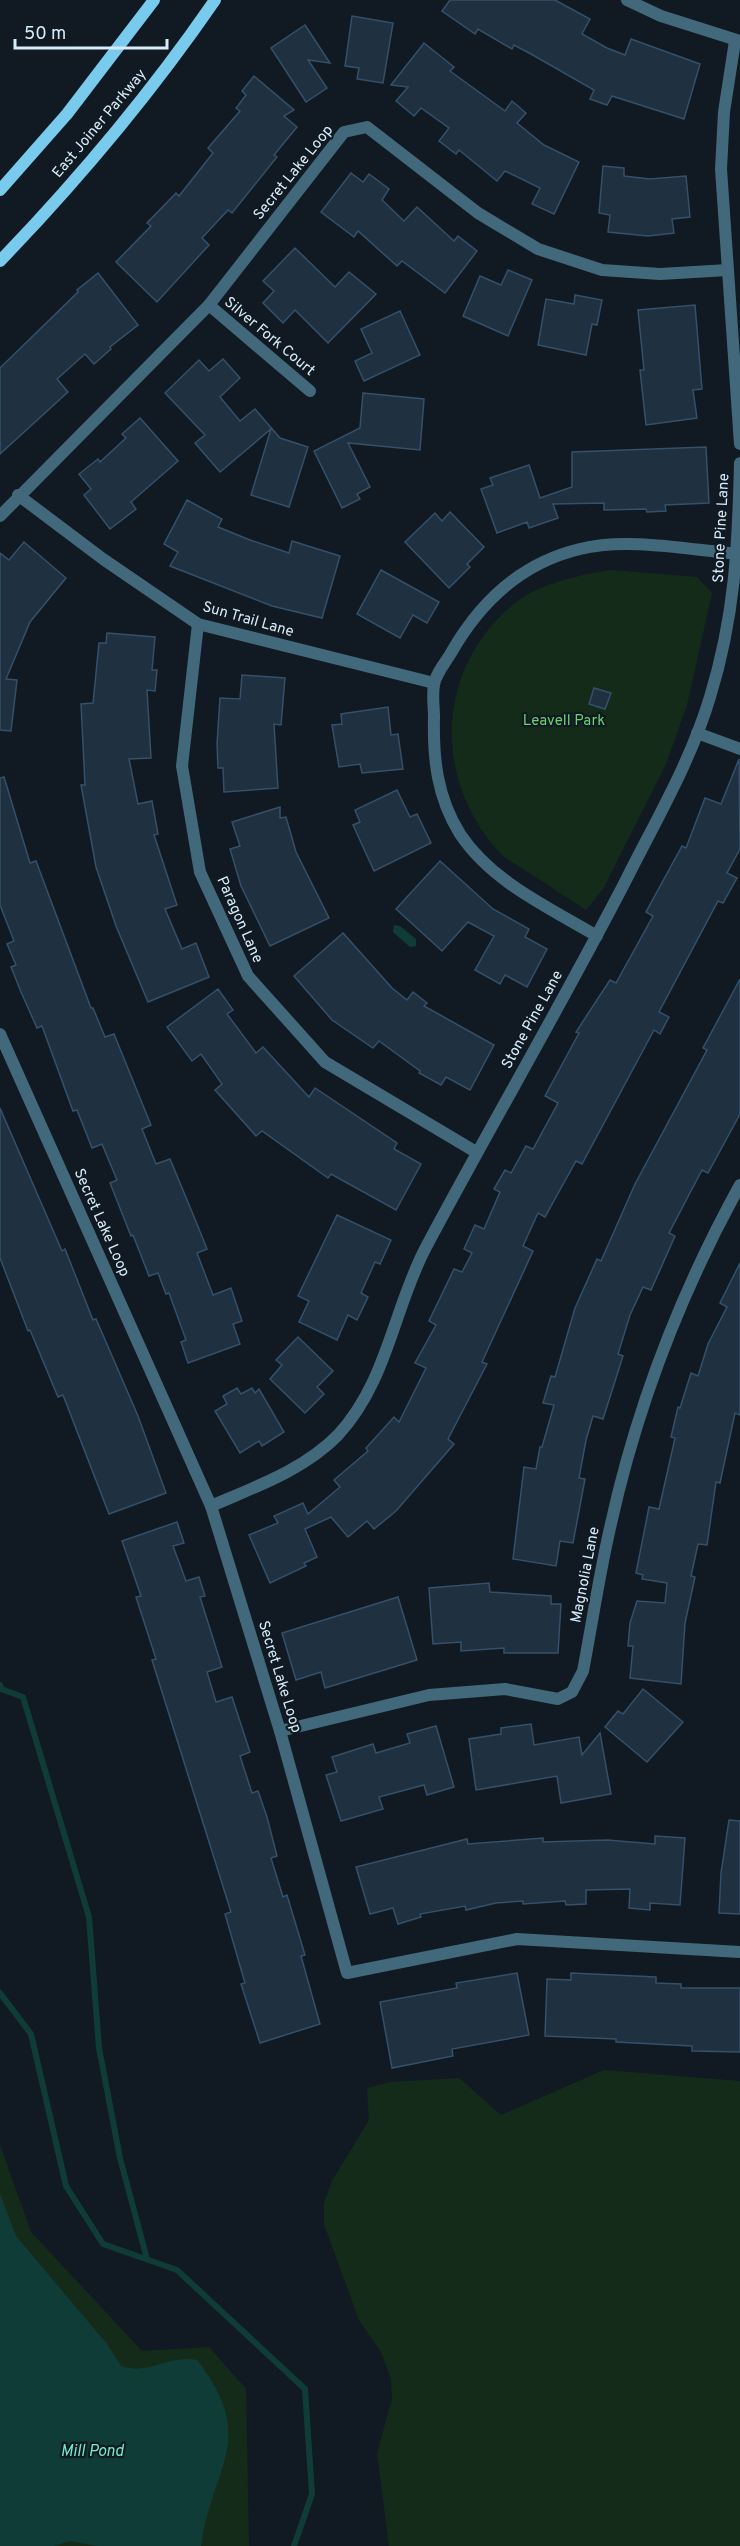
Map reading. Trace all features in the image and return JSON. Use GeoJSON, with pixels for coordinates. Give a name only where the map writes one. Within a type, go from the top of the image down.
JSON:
{"type":"FeatureCollection","features":[{"type":"Feature","properties":{"kind":"main road"},"geometry":{"type":"LineString","coordinates":[[0,190],[67,114],[154,0]]}},
{"type":"Feature","properties":{"kind":"main road","name":"East Joiner Parkway"},"geometry":{"type":"LineString","coordinates":[[0,261],[105,145],[168,65],[215,0]]}},
{"type":"Feature","properties":{"kind":"street"},"geometry":{"type":"LineString","coordinates":[[627,0],[661,16],[738,41],[724,112],[722,169],[740,444]]}},
{"type":"Feature","properties":{"kind":"street","name":"Secret Lake Loop"},"geometry":{"type":"LineString","coordinates":[[0,516],[18,495],[208,305],[344,132],[367,128],[478,213],[538,249],[602,270],[660,274],[728,270]]}},
{"type":"Feature","properties":{"kind":"street","name":"Silver Fork Court"},"geometry":{"type":"LineString","coordinates":[[208,305],[310,391]]}},
{"type":"Feature","properties":{"kind":"street","name":"Stone Pine Lane"},"geometry":{"type":"LineString","coordinates":[[211,1506],[277,1478],[308,1459],[336,1437],[361,1406],[383,1362],[422,1255],[597,936],[680,775],[697,733],[710,698],[729,623],[738,554],[740,463]]}},
{"type":"Feature","properties":{"kind":"street","name":"Sun Trail Lane"},"geometry":{"type":"LineString","coordinates":[[18,495],[103,560],[198,624],[434,683]]}},
{"type":"Feature","properties":{"kind":"street"},"geometry":{"type":"LineString","coordinates":[[597,936],[516,889],[481,860],[460,834],[441,797],[433,757],[434,683],[465,629],[487,600],[516,577],[548,559],[581,548],[611,545],[738,554]]}},
{"type":"Feature","properties":{"kind":"street","name":"Paragon Lane"},"geometry":{"type":"LineString","coordinates":[[198,624],[182,766],[200,872],[248,976],[325,1062],[477,1152]]}},
{"type":"Feature","properties":{"kind":"street"},"geometry":{"type":"LineString","coordinates":[[697,733],[740,749]]}},
{"type":"Feature","properties":{"kind":"street","name":"Secret Lake Loop"},"geometry":{"type":"LineString","coordinates":[[0,1034],[211,1506],[280,1731],[347,1973],[517,1939],[740,1952]]}},
{"type":"Feature","properties":{"kind":"street","name":"Magnolia Lane"},"geometry":{"type":"LineString","coordinates":[[280,1731],[429,1695],[505,1689],[558,1699],[572,1692],[583,1671],[610,1527],[644,1406],[676,1317],[740,1185]]}},
{"type":"Feature","properties":{"kind":"green space","name":"Leavell Park"},"geometry":{"type":"Polygon","coordinates":[[[610,570],[697,577],[712,593],[687,705],[666,764],[603,889],[586,910],[504,857],[478,824],[463,793],[454,761],[452,728],[456,695],[467,664],[485,634],[509,608],[531,593],[556,582],[610,570]]]}},
{"type":"Feature","properties":{"kind":"green space"},"geometry":{"type":"Polygon","coordinates":[[[604,2070],[740,2081],[740,2546],[389,2546],[377,2453],[392,2399],[391,2379],[381,2352],[359,2320],[324,2224],[324,2203],[332,2181],[369,2120],[367,2088],[390,2082],[459,2078],[501,2115],[604,2070]]]}},
{"type":"Feature","properties":{"kind":"green space","name":"Mill Pond"},"geometry":{"type":"Polygon","coordinates":[[[0,2145],[31,2232],[142,2351],[209,2347],[246,2389],[249,2546],[0,2546],[0,2145]]]}},
{"type":"Feature","properties":{"kind":"water"},"geometry":{"type":"Polygon","coordinates":[[[394,925],[400,926],[416,939],[416,946],[410,947],[393,932],[394,925]]]}},
{"type":"Feature","properties":{"kind":"water","name":"Mill Pond"},"geometry":{"type":"Polygon","coordinates":[[[0,2194],[16,2236],[107,2344],[121,2366],[141,2368],[177,2360],[197,2360],[215,2388],[225,2411],[228,2433],[226,2453],[201,2546],[97,2546],[70,2541],[54,2546],[0,2546],[0,2194]]]}},
{"type":"Feature","properties":{"kind":"building"},"geometry":{"type":"Polygon","coordinates":[[[450,0],[555,0],[590,19],[582,34],[607,48],[625,55],[631,39],[700,64],[684,119],[612,96],[607,105],[590,99],[594,90],[514,45],[512,49],[478,29],[475,34],[442,11],[450,0]]]}},
{"type":"Feature","properties":{"kind":"building"},"geometry":{"type":"Polygon","coordinates":[[[352,16],[393,23],[383,83],[357,79],[359,68],[345,66],[352,16]]]}},
{"type":"Feature","properties":{"kind":"building"},"geometry":{"type":"Polygon","coordinates":[[[305,25],[330,63],[308,60],[327,88],[306,102],[271,48],[305,25]]]}},
{"type":"Feature","properties":{"kind":"building"},"geometry":{"type":"Polygon","coordinates":[[[424,43],[454,67],[450,71],[505,111],[512,101],[526,113],[517,123],[544,145],[579,162],[554,214],[532,204],[540,188],[505,171],[497,181],[459,150],[456,154],[439,141],[449,128],[421,108],[414,116],[396,101],[408,87],[391,85],[424,43]]]}},
{"type":"Feature","properties":{"kind":"building"},"geometry":{"type":"Polygon","coordinates":[[[254,76],[294,110],[284,116],[297,127],[274,155],[277,157],[232,213],[228,210],[202,238],[209,245],[157,302],[116,262],[151,226],[147,223],[176,193],[179,196],[213,153],[208,148],[240,111],[236,108],[246,95],[242,91],[254,76]]]}},
{"type":"Feature","properties":{"kind":"building"},"geometry":{"type":"Polygon","coordinates":[[[603,166],[624,168],[624,176],[650,179],[686,176],[690,217],[672,219],[674,233],[648,236],[608,232],[610,215],[599,213],[603,166]]]}},
{"type":"Feature","properties":{"kind":"building"},"geometry":{"type":"Polygon","coordinates":[[[351,173],[363,182],[369,174],[389,189],[382,200],[404,221],[417,207],[454,241],[458,236],[477,251],[445,293],[402,261],[397,266],[358,231],[354,237],[321,212],[351,173]]]}},
{"type":"Feature","properties":{"kind":"building"},"geometry":{"type":"Polygon","coordinates":[[[295,248],[335,287],[349,272],[376,294],[328,343],[295,310],[283,323],[263,303],[274,291],[263,281],[295,248]]]}},
{"type":"Feature","properties":{"kind":"building"},"geometry":{"type":"Polygon","coordinates":[[[508,270],[532,280],[508,336],[463,316],[480,276],[501,285],[508,270]]]}},
{"type":"Feature","properties":{"kind":"building"},"geometry":{"type":"Polygon","coordinates":[[[98,273],[138,325],[110,347],[111,349],[94,364],[85,354],[57,379],[68,392],[0,454],[0,368],[78,292],[77,290],[98,273]]]}},
{"type":"Feature","properties":{"kind":"building"},"geometry":{"type":"Polygon","coordinates":[[[575,295],[602,300],[597,325],[592,324],[586,355],[538,345],[546,299],[574,304],[575,295]]]}},
{"type":"Feature","properties":{"kind":"building"},"geometry":{"type":"Polygon","coordinates":[[[695,305],[702,389],[693,390],[697,418],[646,425],[640,370],[644,370],[638,310],[695,305]]]}},
{"type":"Feature","properties":{"kind":"building"},"geometry":{"type":"Polygon","coordinates":[[[400,311],[420,355],[364,381],[355,361],[372,353],[361,329],[400,311]]]}},
{"type":"Feature","properties":{"kind":"building"},"geometry":{"type":"Polygon","coordinates":[[[223,359],[240,378],[220,397],[240,421],[255,409],[280,438],[308,447],[289,507],[251,495],[271,429],[220,472],[195,443],[205,435],[165,393],[199,360],[209,371],[223,359]]]}},
{"type":"Feature","properties":{"kind":"building"},"geometry":{"type":"Polygon","coordinates":[[[363,393],[424,399],[420,450],[348,443],[370,487],[357,494],[360,499],[342,508],[314,451],[360,428],[363,393]]]}},
{"type":"Feature","properties":{"kind":"building"},"geometry":{"type":"Polygon","coordinates":[[[140,418],[178,461],[131,502],[136,509],[110,529],[84,495],[91,489],[79,474],[98,459],[100,462],[126,438],[122,434],[140,418]]]}},
{"type":"Feature","properties":{"kind":"building"},"geometry":{"type":"Polygon","coordinates":[[[706,447],[709,503],[665,505],[666,511],[647,512],[646,509],[604,510],[604,503],[553,504],[558,518],[529,528],[527,522],[497,533],[481,489],[493,485],[490,478],[529,465],[540,498],[572,487],[572,452],[706,447]]]}},
{"type":"Feature","properties":{"kind":"building"},"geometry":{"type":"Polygon","coordinates":[[[187,500],[222,519],[218,527],[250,540],[289,553],[292,541],[340,556],[322,618],[272,606],[170,566],[178,552],[164,544],[187,500]]]}},
{"type":"Feature","properties":{"kind":"building"},"geometry":{"type":"Polygon","coordinates":[[[450,512],[484,547],[467,564],[470,567],[449,588],[405,542],[435,513],[442,521],[450,512]]]}},
{"type":"Feature","properties":{"kind":"building"},"geometry":{"type":"Polygon","coordinates":[[[24,542],[66,578],[30,622],[6,679],[17,680],[11,731],[0,730],[0,553],[9,560],[24,542]]]}},
{"type":"Feature","properties":{"kind":"building"},"geometry":{"type":"Polygon","coordinates":[[[381,570],[439,602],[427,623],[413,615],[400,638],[357,614],[381,570]]]}},
{"type":"Feature","properties":{"kind":"building"},"geometry":{"type":"Polygon","coordinates":[[[107,633],[155,637],[152,670],[157,670],[155,691],[147,690],[151,758],[129,759],[138,804],[152,801],[158,834],[154,835],[177,905],[165,909],[182,949],[196,943],[209,977],[148,1002],[116,926],[96,867],[81,785],[85,785],[81,704],[93,703],[99,643],[106,643],[107,633]]]}},
{"type":"Feature","properties":{"kind":"building"},"geometry":{"type":"Polygon","coordinates":[[[242,675],[285,678],[281,725],[274,724],[278,788],[224,792],[223,768],[218,768],[220,698],[240,699],[242,675]]]}},
{"type":"Feature","properties":{"kind":"building"},"geometry":{"type":"Polygon","coordinates":[[[594,688],[611,693],[605,709],[589,704],[594,688]]]}},
{"type":"Feature","properties":{"kind":"building"},"geometry":{"type":"Polygon","coordinates":[[[388,707],[391,735],[398,734],[403,769],[362,773],[360,764],[339,767],[332,725],[342,724],[341,714],[388,707]]]}},
{"type":"Feature","properties":{"kind":"building"},"geometry":{"type":"Polygon","coordinates":[[[739,759],[740,849],[727,873],[737,878],[723,903],[718,901],[659,1012],[669,1017],[660,1034],[654,1030],[582,1164],[576,1161],[545,1217],[538,1213],[523,1246],[533,1251],[482,1362],[487,1364],[448,1439],[454,1444],[396,1511],[374,1529],[367,1521],[348,1537],[331,1517],[305,1529],[317,1557],[304,1563],[306,1566],[270,1583],[249,1535],[278,1523],[274,1516],[303,1503],[308,1514],[340,1487],[334,1480],[368,1451],[366,1448],[394,1417],[399,1422],[426,1368],[415,1363],[436,1325],[429,1321],[454,1269],[462,1272],[472,1253],[464,1249],[475,1225],[484,1229],[500,1192],[494,1189],[505,1170],[511,1173],[526,1146],[533,1149],[558,1103],[545,1096],[579,1033],[576,1032],[610,980],[616,983],[653,916],[646,912],[682,846],[686,848],[705,798],[721,804],[739,759]]]}},
{"type":"Feature","properties":{"kind":"building"},"geometry":{"type":"Polygon","coordinates":[[[4,777],[30,863],[36,861],[91,1008],[93,1008],[105,1037],[114,1034],[151,1125],[142,1129],[156,1164],[170,1159],[197,1224],[207,1249],[197,1253],[213,1295],[231,1288],[242,1321],[233,1324],[240,1344],[188,1363],[181,1342],[186,1340],[169,1293],[166,1294],[158,1273],[149,1276],[110,1183],[117,1180],[102,1144],[92,1148],[77,1110],[73,1111],[42,1026],[37,1028],[11,967],[16,965],[7,944],[14,941],[0,905],[0,778],[4,777]]]}},
{"type":"Feature","properties":{"kind":"building"},"geometry":{"type":"Polygon","coordinates":[[[397,790],[410,817],[417,814],[431,843],[374,871],[353,825],[360,822],[355,810],[397,790]]]}},
{"type":"Feature","properties":{"kind":"building"},"geometry":{"type":"Polygon","coordinates":[[[280,807],[280,818],[286,817],[296,852],[329,918],[270,946],[241,886],[230,849],[240,846],[232,822],[280,807]]]}},
{"type":"Feature","properties":{"kind":"building"},"geometry":{"type":"Polygon","coordinates":[[[440,861],[493,909],[529,929],[525,937],[547,949],[527,987],[505,975],[500,984],[475,970],[494,936],[468,922],[442,951],[396,909],[440,861]]]}},
{"type":"Feature","properties":{"kind":"building"},"geometry":{"type":"Polygon","coordinates":[[[343,933],[392,988],[407,1000],[413,992],[427,1003],[424,1006],[494,1045],[470,1090],[446,1077],[441,1085],[419,1073],[420,1071],[379,1041],[373,1048],[332,1020],[294,976],[343,933]]]}},
{"type":"Feature","properties":{"kind":"building"},"geometry":{"type":"Polygon","coordinates":[[[740,979],[740,1114],[708,1173],[702,1170],[669,1233],[675,1236],[651,1290],[643,1287],[630,1315],[618,1354],[623,1356],[603,1419],[593,1416],[586,1440],[579,1478],[585,1479],[573,1543],[560,1541],[556,1566],[513,1559],[524,1467],[536,1469],[540,1447],[542,1447],[554,1405],[543,1403],[551,1376],[555,1377],[575,1308],[597,1259],[601,1261],[635,1184],[707,1050],[703,1048],[740,979]]]}},
{"type":"Feature","properties":{"kind":"building"},"geometry":{"type":"Polygon","coordinates":[[[218,989],[233,1010],[227,1014],[256,1053],[263,1047],[309,1097],[315,1088],[397,1143],[394,1149],[421,1164],[396,1210],[331,1174],[328,1178],[262,1131],[256,1136],[215,1090],[222,1084],[201,1054],[192,1061],[167,1027],[218,989]]]}},
{"type":"Feature","properties":{"kind":"building"},"geometry":{"type":"Polygon","coordinates":[[[0,1108],[62,1251],[65,1249],[93,1320],[96,1319],[138,1416],[166,1493],[109,1514],[63,1395],[58,1397],[30,1330],[28,1331],[0,1258],[0,1108]]]}},
{"type":"Feature","properties":{"kind":"building"},"geometry":{"type":"Polygon","coordinates":[[[337,1215],[391,1240],[380,1264],[375,1262],[361,1293],[368,1297],[357,1320],[348,1315],[337,1340],[299,1322],[309,1301],[298,1296],[337,1215]]]}},
{"type":"Feature","properties":{"kind":"building"},"geometry":{"type":"Polygon","coordinates":[[[740,1263],[740,1415],[735,1413],[720,1483],[716,1482],[707,1545],[698,1544],[691,1576],[695,1577],[685,1623],[681,1684],[630,1678],[633,1646],[628,1646],[630,1623],[637,1601],[665,1603],[667,1583],[642,1579],[643,1575],[636,1573],[649,1507],[659,1509],[675,1438],[671,1437],[678,1407],[680,1408],[691,1373],[698,1376],[708,1344],[727,1307],[720,1303],[740,1263]]]}},
{"type":"Feature","properties":{"kind":"building"},"geometry":{"type":"Polygon","coordinates":[[[298,1337],[333,1371],[317,1387],[324,1394],[305,1413],[270,1379],[282,1365],[276,1360],[298,1337]]]}},
{"type":"Feature","properties":{"kind":"building"},"geometry":{"type":"Polygon","coordinates":[[[237,1388],[241,1394],[252,1388],[255,1393],[259,1389],[284,1432],[262,1446],[259,1441],[240,1453],[215,1411],[227,1404],[223,1396],[237,1388]]]}},
{"type":"Feature","properties":{"kind":"building"},"geometry":{"type":"Polygon","coordinates":[[[177,1522],[184,1543],[173,1546],[186,1581],[199,1577],[205,1596],[200,1597],[222,1667],[207,1672],[216,1702],[232,1697],[250,1752],[240,1756],[252,1793],[258,1791],[267,1817],[277,1856],[271,1858],[283,1897],[287,1895],[305,1955],[301,1956],[320,2024],[260,2043],[241,1984],[245,1983],[225,1914],[231,1912],[152,1660],[156,1659],[136,1597],[141,1596],[122,1541],[177,1522]]]}},
{"type":"Feature","properties":{"kind":"building"},"geometry":{"type":"Polygon","coordinates":[[[489,1583],[490,1592],[551,1596],[551,1604],[561,1604],[558,1653],[504,1653],[504,1648],[461,1651],[461,1642],[433,1644],[429,1588],[489,1583]]]}},
{"type":"Feature","properties":{"kind":"building"},"geometry":{"type":"Polygon","coordinates":[[[398,1597],[417,1660],[325,1688],[321,1672],[296,1680],[282,1633],[398,1597]]]}},
{"type":"Feature","properties":{"kind":"building"},"geometry":{"type":"Polygon","coordinates":[[[643,1689],[683,1722],[647,1762],[605,1727],[618,1711],[623,1714],[643,1689]]]}},
{"type":"Feature","properties":{"kind":"building"},"geometry":{"type":"Polygon","coordinates":[[[531,1724],[534,1745],[579,1737],[582,1755],[600,1733],[611,1794],[561,1803],[557,1776],[476,1790],[469,1739],[501,1734],[501,1728],[531,1724]]]}},
{"type":"Feature","properties":{"kind":"building"},"geometry":{"type":"Polygon","coordinates":[[[436,1726],[454,1787],[427,1795],[424,1785],[379,1797],[383,1809],[341,1821],[326,1775],[337,1772],[332,1757],[373,1744],[376,1753],[410,1743],[407,1734],[436,1726]]]}},
{"type":"Feature","properties":{"kind":"building"},"geometry":{"type":"Polygon","coordinates":[[[729,1820],[740,1821],[740,1914],[719,1913],[721,1873],[729,1820]]]}},
{"type":"Feature","properties":{"kind":"building"},"geometry":{"type":"Polygon","coordinates":[[[655,1836],[685,1838],[680,1905],[650,1903],[650,1910],[629,1908],[630,1889],[586,1890],[586,1904],[566,1905],[565,1901],[523,1904],[523,1901],[496,1903],[466,1910],[465,1906],[420,1914],[421,1917],[398,1924],[393,1908],[370,1914],[356,1867],[467,1839],[468,1844],[543,1838],[543,1842],[607,1840],[655,1844],[655,1836]]]}},
{"type":"Feature","properties":{"kind":"building"},"geometry":{"type":"Polygon","coordinates":[[[517,1973],[529,2035],[452,2049],[453,2056],[392,2068],[380,2002],[457,1988],[456,1983],[517,1973]]]}},
{"type":"Feature","properties":{"kind":"building"},"geometry":{"type":"Polygon","coordinates":[[[571,1973],[656,1977],[656,1983],[681,1984],[681,1988],[740,1988],[740,2052],[692,2051],[692,2046],[616,2042],[616,2039],[545,2036],[547,1979],[571,1980],[571,1973]]]}},
{"type":"Feature","properties":{"kind":"waterway"},"geometry":{"type":"LineString","coordinates":[[0,1685],[1,1689],[23,1697],[89,1917],[99,2048],[120,2158],[147,2259]]}},
{"type":"Feature","properties":{"kind":"waterway"},"geometry":{"type":"LineString","coordinates":[[0,1993],[31,2034],[66,2186],[103,2244],[177,2270],[305,2389],[312,2494],[294,2546]]}}]}
